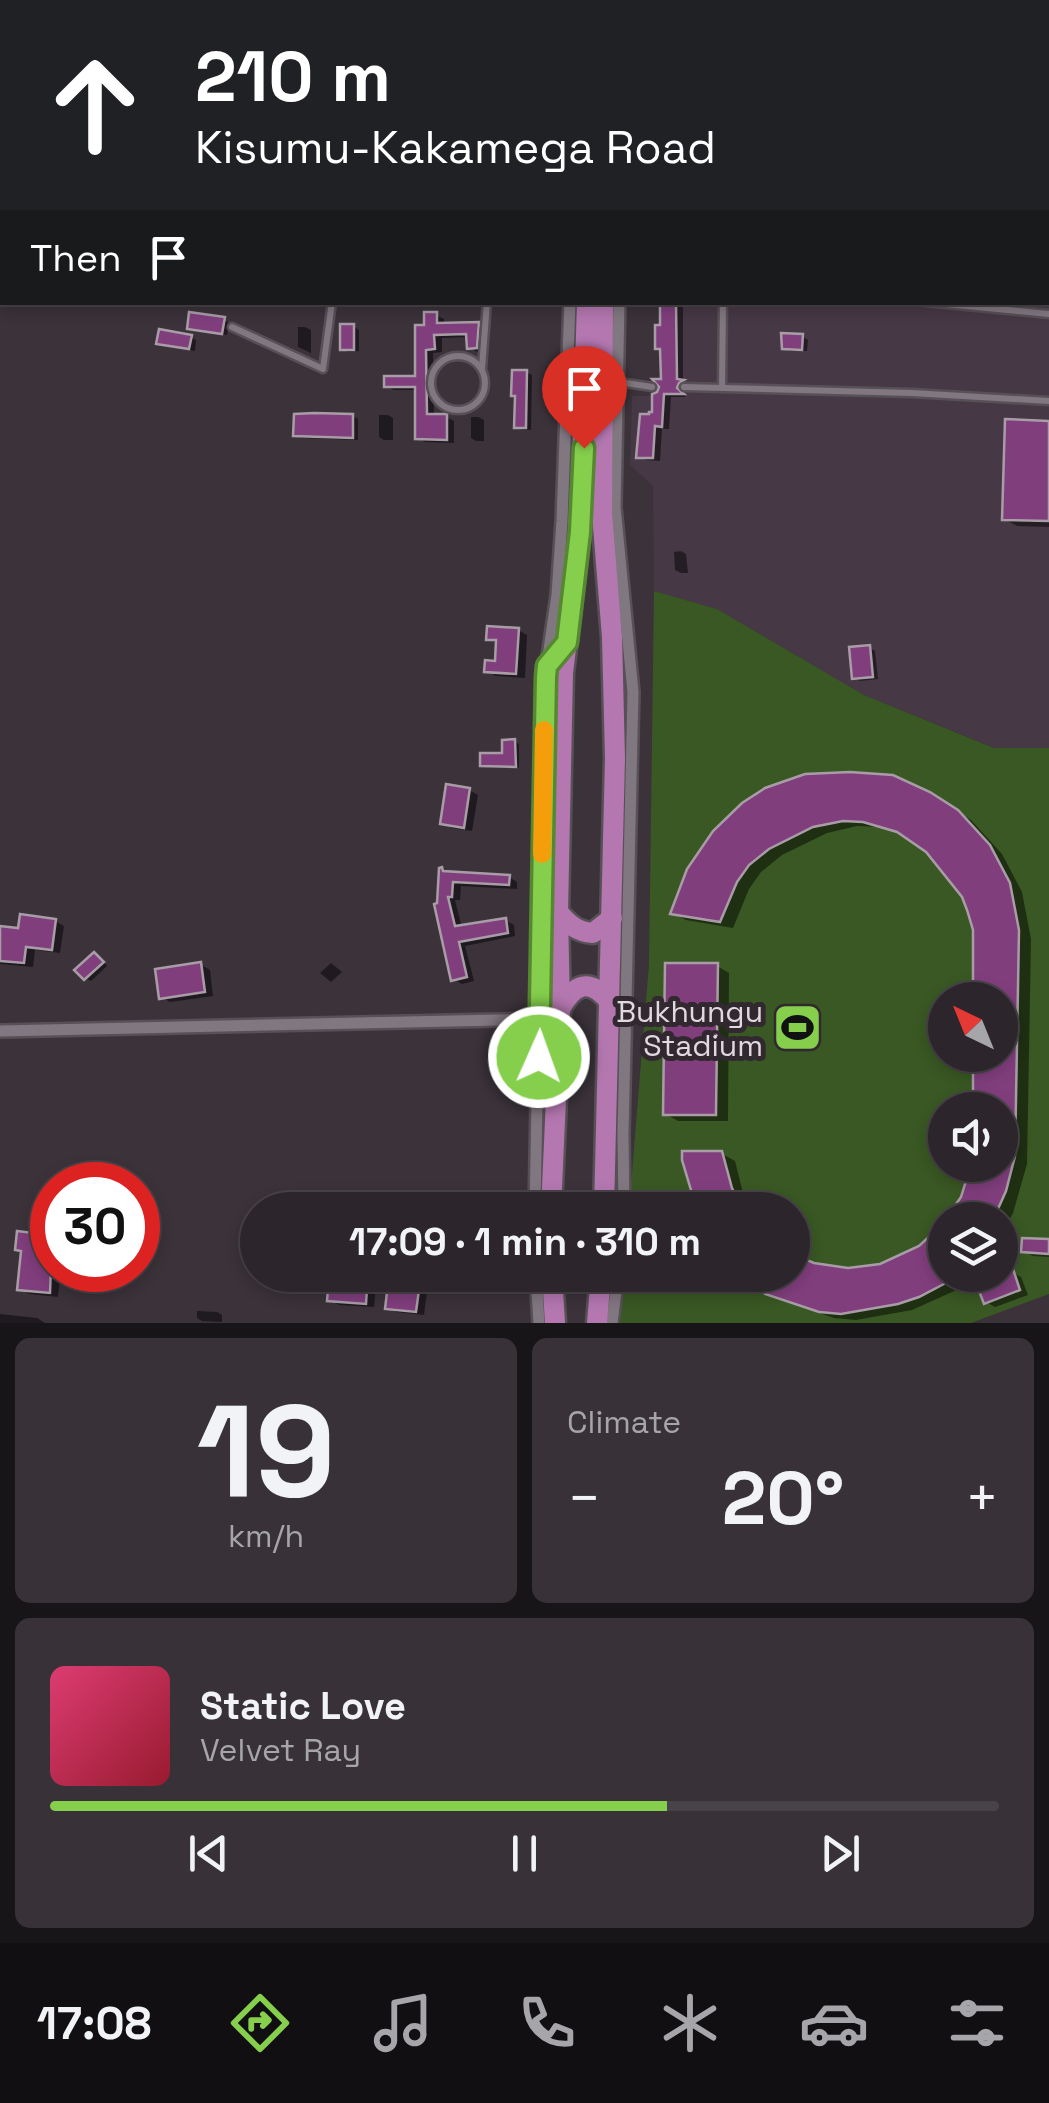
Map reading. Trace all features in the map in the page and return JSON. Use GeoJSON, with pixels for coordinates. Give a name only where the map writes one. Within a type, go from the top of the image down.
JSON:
{"type":"FeatureCollection","features":[{"type":"Feature","properties":{"kind":"highway"},"geometry":{"type":"LineString","coordinates":[[553,1192],[560,1008],[563,674],[580,532],[587,305]]}},
{"type":"Feature","properties":{"kind":"highway"},"geometry":{"type":"LineString","coordinates":[[603,305],[602,514],[615,758],[604,1192]]}},
{"type":"Feature","properties":{"kind":"highway"},"geometry":{"type":"LineString","coordinates":[[558,912],[569,925],[584,932],[593,933],[612,918]]}},
{"type":"Feature","properties":{"kind":"highway"},"geometry":{"type":"LineString","coordinates":[[560,1008],[570,993],[582,986],[592,986],[609,1001]]}},
{"type":"Feature","properties":{"kind":"highway"},"geometry":{"type":"LineString","coordinates":[[553,1292],[555,1323]]}},
{"type":"Feature","properties":{"kind":"highway"},"geometry":{"type":"LineString","coordinates":[[597,1323],[600,1292]]}},
{"type":"Feature","properties":{"kind":"street"},"geometry":{"type":"LineString","coordinates":[[535,1192],[547,666],[562,521],[570,305]]}},
{"type":"Feature","properties":{"kind":"street"},"geometry":{"type":"LineString","coordinates":[[619,305],[616,506],[633,692],[624,1192]]}},
{"type":"Feature","properties":{"kind":"street"},"geometry":{"type":"LineString","coordinates":[[547,666],[567,642]]}},
{"type":"Feature","properties":{"kind":"street"},"geometry":{"type":"LineString","coordinates":[[613,670],[628,644]]}},
{"type":"Feature","properties":{"kind":"street"},"geometry":{"type":"LineString","coordinates":[[0,1031],[540,1019]]}},
{"type":"Feature","properties":{"kind":"street"},"geometry":{"type":"LineString","coordinates":[[537,1292],[539,1323]]}},
{"type":"Feature","properties":{"kind":"street"},"geometry":{"type":"LineString","coordinates":[[612,1323],[616,1292]]}},
{"type":"Feature","properties":{"kind":"lane"},"geometry":{"type":"LineString","coordinates":[[232,327],[323,369],[332,305]]}},
{"type":"Feature","properties":{"kind":"lane"},"geometry":{"type":"LineString","coordinates":[[482,369],[473,359],[460,355],[440,362],[431,380],[436,400],[461,410],[474,406],[483,395],[487,305]]}},
{"type":"Feature","properties":{"kind":"lane"},"geometry":{"type":"LineString","coordinates":[[722,388],[723,305]]}},
{"type":"Feature","properties":{"kind":"lane"},"geometry":{"type":"LineString","coordinates":[[957,305],[1049,314]]}},
{"type":"Feature","properties":{"kind":"lane"},"geometry":{"type":"LineString","coordinates":[[618,382],[652,387]]}},
{"type":"Feature","properties":{"kind":"lane"},"geometry":{"type":"LineString","coordinates":[[684,387],[1049,401]]}},
{"type":"Feature","properties":{"kind":"shaded area"},"geometry":{"type":"Polygon","coordinates":[[[670,305],[1049,305],[1049,748],[995,748],[864,695],[717,609],[654,591],[653,486],[630,465],[632,396],[669,395],[670,305]]]}},
{"type":"Feature","properties":{"kind":"green space","name":"Bukhungu Stadium"},"geometry":{"type":"Polygon","coordinates":[[[654,591],[717,609],[864,695],[994,748],[1049,748],[1049,1294],[971,1323],[617,1323],[620,1292],[810,1292],[810,1192],[630,1192],[649,964],[654,591]]]}},
{"type":"Feature","properties":{"kind":"building"},"geometry":{"type":"Polygon","coordinates":[[[660,305],[676,305],[677,379],[684,380],[677,388],[684,394],[664,394],[662,427],[655,426],[653,458],[636,458],[640,414],[652,412],[652,394],[659,387],[652,379],[661,379],[660,349],[655,349],[655,325],[660,325],[660,305]]]}},
{"type":"Feature","properties":{"kind":"building"},"geometry":{"type":"Polygon","coordinates":[[[189,312],[225,317],[222,334],[187,329],[189,312]]]}},
{"type":"Feature","properties":{"kind":"building"},"geometry":{"type":"Polygon","coordinates":[[[424,312],[437,312],[437,323],[479,322],[477,348],[467,349],[466,334],[434,335],[435,349],[426,350],[427,414],[447,414],[447,440],[415,439],[415,387],[384,387],[384,376],[415,376],[415,325],[424,325],[424,312]]]}},
{"type":"Feature","properties":{"kind":"building"},"geometry":{"type":"Polygon","coordinates":[[[340,324],[354,324],[354,350],[340,350],[340,324]]]}},
{"type":"Feature","properties":{"kind":"building"},"geometry":{"type":"Polygon","coordinates":[[[159,329],[192,335],[189,349],[156,344],[159,329]]]}},
{"type":"Feature","properties":{"kind":"building"},"geometry":{"type":"Polygon","coordinates":[[[781,333],[803,334],[802,350],[782,349],[781,333]]]}},
{"type":"Feature","properties":{"kind":"building"},"geometry":{"type":"Polygon","coordinates":[[[512,370],[527,370],[526,428],[514,428],[512,370]]]}},
{"type":"Feature","properties":{"kind":"building"},"geometry":{"type":"Polygon","coordinates":[[[294,414],[353,414],[353,438],[293,436],[294,414]]]}},
{"type":"Feature","properties":{"kind":"building"},"geometry":{"type":"Polygon","coordinates":[[[1005,419],[1049,421],[1049,521],[1002,520],[1005,419]]]}},
{"type":"Feature","properties":{"kind":"building"},"geometry":{"type":"Polygon","coordinates":[[[487,626],[519,628],[516,674],[484,672],[485,660],[495,661],[496,640],[486,640],[487,626]]]}},
{"type":"Feature","properties":{"kind":"building"},"geometry":{"type":"Polygon","coordinates":[[[870,645],[873,677],[852,679],[849,647],[870,645]]]}},
{"type":"Feature","properties":{"kind":"building"},"geometry":{"type":"Polygon","coordinates":[[[515,739],[516,767],[480,766],[480,753],[502,753],[502,740],[515,739]]]}},
{"type":"Feature","properties":{"kind":"building"},"geometry":{"type":"Polygon","coordinates":[[[805,774],[893,775],[958,810],[990,845],[1010,883],[1019,930],[1018,986],[1018,982],[973,982],[973,930],[962,897],[926,852],[897,832],[863,822],[813,827],[769,849],[749,865],[737,882],[720,922],[670,914],[687,869],[713,831],[742,803],[765,788],[805,774]]]}},
{"type":"Feature","properties":{"kind":"building"},"geometry":{"type":"Polygon","coordinates":[[[446,784],[470,788],[464,828],[440,824],[446,784]]]}},
{"type":"Feature","properties":{"kind":"building"},"geometry":{"type":"Polygon","coordinates":[[[442,867],[443,871],[510,875],[509,885],[453,882],[452,897],[448,897],[455,926],[506,918],[508,933],[459,942],[467,977],[451,981],[434,904],[442,867]]]}},
{"type":"Feature","properties":{"kind":"building"},"geometry":{"type":"Polygon","coordinates":[[[20,914],[56,919],[52,950],[26,947],[24,963],[0,961],[0,926],[18,928],[20,914]]]}},
{"type":"Feature","properties":{"kind":"building"},"geometry":{"type":"Polygon","coordinates":[[[94,952],[104,962],[84,980],[74,970],[94,952]]]}},
{"type":"Feature","properties":{"kind":"building"},"geometry":{"type":"Polygon","coordinates":[[[201,962],[205,992],[159,999],[155,969],[201,962]]]}},
{"type":"Feature","properties":{"kind":"building"},"geometry":{"type":"Polygon","coordinates":[[[665,963],[718,963],[716,1115],[663,1115],[665,963]]]}},
{"type":"Feature","properties":{"kind":"building"},"geometry":{"type":"Polygon","coordinates":[[[973,1072],[1016,1072],[1016,1092],[973,1092],[973,1072]]]}},
{"type":"Feature","properties":{"kind":"building"},"geometry":{"type":"Polygon","coordinates":[[[682,1151],[722,1151],[734,1192],[692,1192],[682,1151]]]}},
{"type":"Feature","properties":{"kind":"building"},"geometry":{"type":"Polygon","coordinates":[[[966,1182],[1008,1182],[1001,1202],[958,1202],[966,1182]]]}},
{"type":"Feature","properties":{"kind":"building"},"geometry":{"type":"Polygon","coordinates":[[[17,1231],[30,1233],[30,1291],[17,1290],[21,1251],[15,1250],[17,1231]]]}},
{"type":"Feature","properties":{"kind":"building"},"geometry":{"type":"Polygon","coordinates":[[[928,1238],[929,1292],[898,1304],[841,1314],[819,1312],[762,1292],[810,1292],[810,1261],[848,1268],[880,1264],[928,1238]]]}},
{"type":"Feature","properties":{"kind":"building"},"geometry":{"type":"Polygon","coordinates":[[[1022,1238],[1049,1239],[1049,1254],[1021,1252],[1022,1238]]]}},
{"type":"Feature","properties":{"kind":"building"},"geometry":{"type":"Polygon","coordinates":[[[328,1292],[367,1292],[366,1304],[327,1301],[328,1292]]]}},
{"type":"Feature","properties":{"kind":"building"},"geometry":{"type":"Polygon","coordinates":[[[387,1292],[419,1292],[416,1312],[385,1309],[387,1292]]]}},
{"type":"Feature","properties":{"kind":"building"},"geometry":{"type":"Polygon","coordinates":[[[979,1292],[1015,1292],[984,1304],[979,1292]]]}},
{"type":"Feature","properties":{"kind":"slow traffic"},"geometry":{"type":"LineString","coordinates":[[542,854],[544,730]]}},
{"type":"Feature","properties":{"kind":"place","name":"Bukhungu Stadium"},"geometry":{"type":"Point","coordinates":[798,1028]}},
{"type":"Feature","properties":{"kind":"route"},"geometry":{"type":"LineString","coordinates":[[539,1057],[546,677],[547,666],[567,642],[580,532],[584,448]]}}]}
